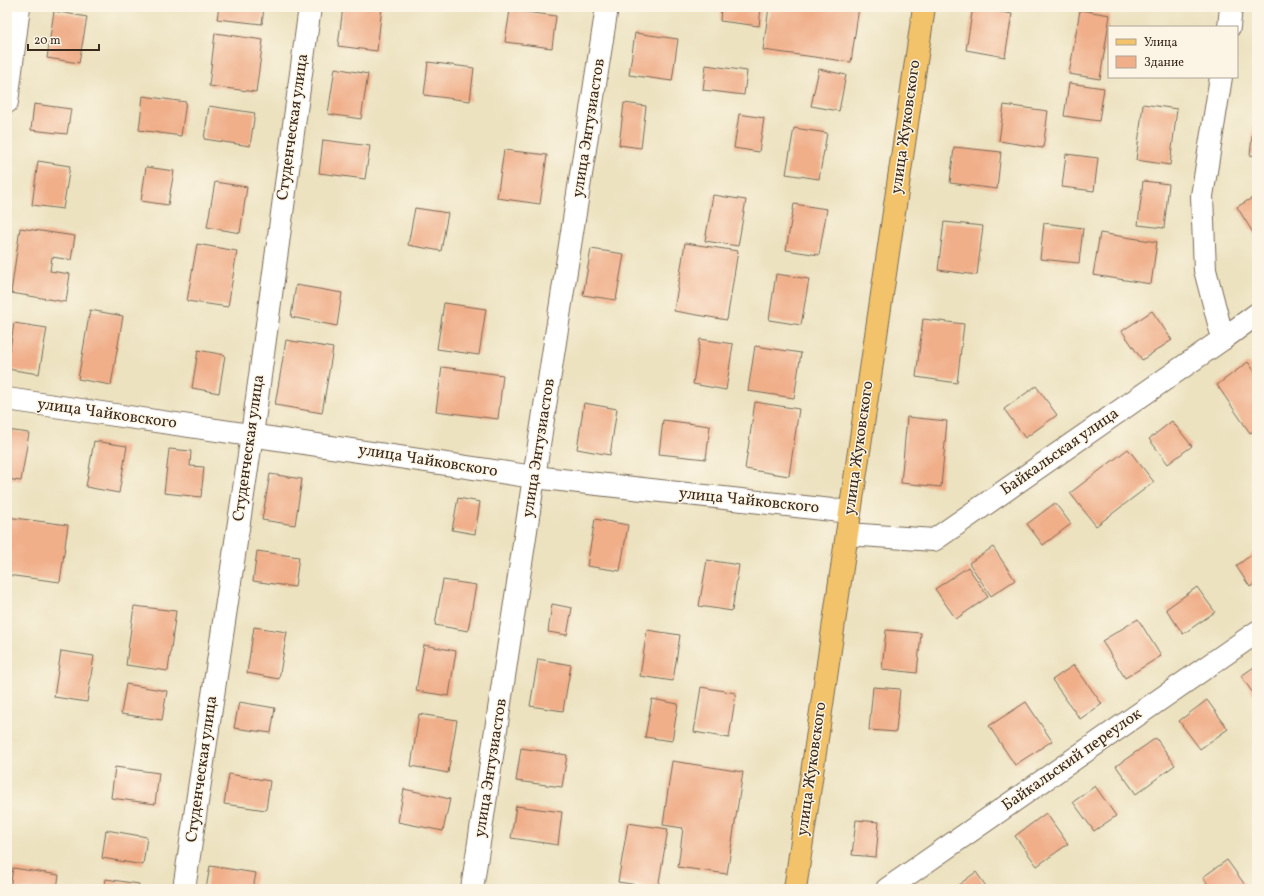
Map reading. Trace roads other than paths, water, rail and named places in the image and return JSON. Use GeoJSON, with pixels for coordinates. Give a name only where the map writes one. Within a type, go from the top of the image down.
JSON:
{"type":"FeatureCollection","features":[{"type":"Feature","properties":{"kind":"main road","name":"улица Жуковского"},"geometry":{"type":"LineString","coordinates":[[794,889],[924,7]]}},
{"type":"Feature","properties":{"kind":"street"},"geometry":{"type":"LineString","coordinates":[[7,102],[19,7]]}},
{"type":"Feature","properties":{"kind":"street","name":"Студенческая улица"},"geometry":{"type":"LineString","coordinates":[[184,889],[252,435],[310,7]]}},
{"type":"Feature","properties":{"kind":"street","name":"улица Энтузиастов"},"geometry":{"type":"LineString","coordinates":[[472,889],[607,7]]}},
{"type":"Feature","properties":{"kind":"street"},"geometry":{"type":"LineString","coordinates":[[1228,26],[1231,7]]}},
{"type":"Feature","properties":{"kind":"street"},"geometry":{"type":"LineString","coordinates":[[1221,78],[1202,196],[1205,270],[1223,339]]}},
{"type":"Feature","properties":{"kind":"street","name":"Байкальская улица"},"geometry":{"type":"LineString","coordinates":[[847,534],[934,540],[1257,315]]}},
{"type":"Feature","properties":{"kind":"street","name":"улица Чайковского"},"geometry":{"type":"LineString","coordinates":[[7,399],[534,477],[850,512]]}},
{"type":"Feature","properties":{"kind":"street","name":"Байкальский переулок"},"geometry":{"type":"LineString","coordinates":[[887,889],[1257,632]]}}]}
